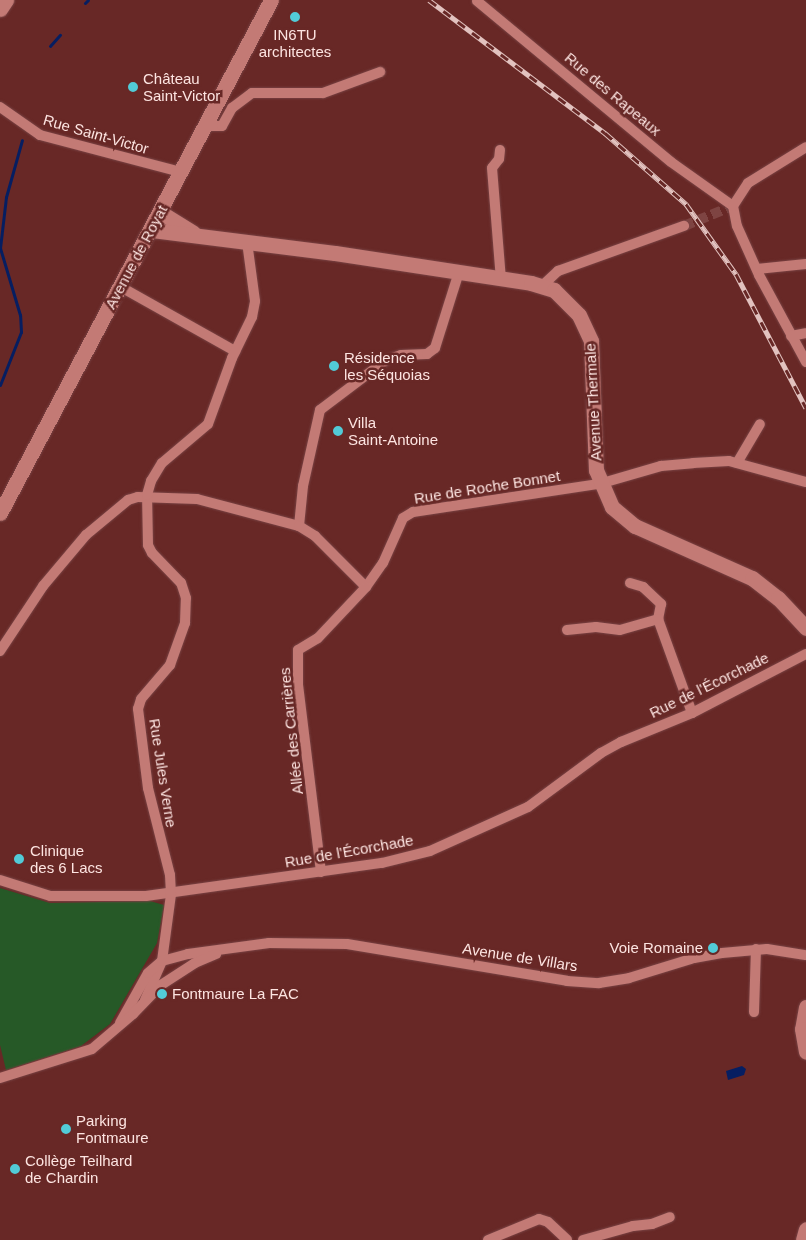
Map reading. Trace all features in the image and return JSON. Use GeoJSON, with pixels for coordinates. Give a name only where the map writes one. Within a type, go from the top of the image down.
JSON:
{"type":"FeatureCollection","features":[{"type":"Feature","properties":{"kind":"main road"},"geometry":{"type":"LineString","coordinates":[[0,9],[6,0]]}},
{"type":"Feature","properties":{"kind":"main road","name":"Avenue de Royat"},"geometry":{"type":"LineString","coordinates":[[0,514],[152,230],[271,0]]}},
{"type":"Feature","properties":{"kind":"main road","name":"Avenue Thermale"},"geometry":{"type":"LineString","coordinates":[[160,212],[193,233]]}},
{"type":"Feature","properties":{"kind":"main road","name":"Avenue Thermale"},"geometry":{"type":"LineString","coordinates":[[152,230],[193,233],[543,285],[569,302],[589,335],[595,464],[599,484],[612,508],[627,521],[752,578],[778,598],[806,628]]}},
{"type":"Feature","properties":{"kind":"main road"},"geometry":{"type":"LineString","coordinates":[[806,1007],[802,1029],[806,1052]]}},
{"type":"Feature","properties":{"kind":"main road"},"geometry":{"type":"LineString","coordinates":[[803,1240],[806,1229]]}},
{"type":"Feature","properties":{"kind":"street","name":"Rue des Rapeaux"},"geometry":{"type":"LineString","coordinates":[[477,1],[671,162],[733,206]]}},
{"type":"Feature","properties":{"kind":"street"},"geometry":{"type":"LineString","coordinates":[[205,126],[222,126],[232,108],[252,93],[323,93],[380,72]]}},
{"type":"Feature","properties":{"kind":"street","name":"Rue Saint-Victor"},"geometry":{"type":"LineString","coordinates":[[0,107],[4,118],[40,135],[76,147],[181,172]]}},
{"type":"Feature","properties":{"kind":"street"},"geometry":{"type":"LineString","coordinates":[[806,147],[748,182],[733,206],[737,226],[757,269],[806,362]]}},
{"type":"Feature","properties":{"kind":"street"},"geometry":{"type":"LineString","coordinates":[[500,150],[500,158],[492,168],[501,280]]}},
{"type":"Feature","properties":{"kind":"street"},"geometry":{"type":"LineString","coordinates":[[543,285],[558,271],[684,226]]}},
{"type":"Feature","properties":{"kind":"street"},"geometry":{"type":"LineString","coordinates":[[147,495],[151,481],[162,463],[208,424],[236,351],[252,317],[255,301],[247,242]]}},
{"type":"Feature","properties":{"kind":"street"},"geometry":{"type":"LineString","coordinates":[[757,269],[806,264]]}},
{"type":"Feature","properties":{"kind":"street"},"geometry":{"type":"LineString","coordinates":[[299,526],[303,486],[320,410],[386,360],[401,355],[427,354],[435,348],[459,272]]}},
{"type":"Feature","properties":{"kind":"street"},"geometry":{"type":"LineString","coordinates":[[121,287],[236,351]]}},
{"type":"Feature","properties":{"kind":"street"},"geometry":{"type":"LineString","coordinates":[[791,336],[806,333]]}},
{"type":"Feature","properties":{"kind":"street"},"geometry":{"type":"LineString","coordinates":[[737,463],[760,424]]}},
{"type":"Feature","properties":{"kind":"street","name":"Rue de Roche Bonnet"},"geometry":{"type":"LineString","coordinates":[[366,587],[383,563],[403,518],[413,512],[599,484],[661,466],[729,461],[806,482]]}},
{"type":"Feature","properties":{"kind":"street"},"geometry":{"type":"LineString","coordinates":[[0,651],[44,586],[86,534],[128,500],[147,495],[198,499],[299,526],[315,536],[366,587]]}},
{"type":"Feature","properties":{"kind":"street","name":"Rue Jules Verne"},"geometry":{"type":"LineString","coordinates":[[145,1000],[162,961],[171,894],[170,875],[148,788],[138,709],[142,699],[170,665],[185,622],[186,598],[181,583],[152,554],[148,545],[147,495]]}},
{"type":"Feature","properties":{"kind":"street"},"geometry":{"type":"LineString","coordinates":[[630,583],[643,587],[661,604],[658,619],[692,713]]}},
{"type":"Feature","properties":{"kind":"street","name":"Allée des Carrières"},"geometry":{"type":"LineString","coordinates":[[321,872],[298,684],[298,650],[318,638],[366,587]]}},
{"type":"Feature","properties":{"kind":"street"},"geometry":{"type":"LineString","coordinates":[[567,630],[596,627],[620,630],[658,619]]}},
{"type":"Feature","properties":{"kind":"street","name":"Rue de l'Écorchade"},"geometry":{"type":"LineString","coordinates":[[0,880],[50,896],[171,894],[382,863],[451,844],[528,807],[600,753],[692,713],[806,654]]}},
{"type":"Feature","properties":{"kind":"street","name":"Avenue de Villars"},"geometry":{"type":"LineString","coordinates":[[120,1024],[148,973],[162,961],[188,954],[278,942],[325,941],[558,980],[599,983],[628,978],[694,958],[756,949],[806,955]]}},
{"type":"Feature","properties":{"kind":"street"},"geometry":{"type":"LineString","coordinates":[[754,1012],[756,949]]}},
{"type":"Feature","properties":{"kind":"street","name":"Avenue de Villars"},"geometry":{"type":"LineString","coordinates":[[0,1078],[92,1049],[145,1000],[184,969],[226,950]]}},
{"type":"Feature","properties":{"kind":"street"},"geometry":{"type":"LineString","coordinates":[[162,961],[184,969]]}},
{"type":"Feature","properties":{"kind":"street"},"geometry":{"type":"LineString","coordinates":[[583,1240],[633,1226],[652,1224],[670,1217]]}},
{"type":"Feature","properties":{"kind":"street"},"geometry":{"type":"LineString","coordinates":[[488,1240],[539,1219],[548,1222],[567,1240]]}},
{"type":"Feature","properties":{"kind":"green space"},"geometry":{"type":"Polygon","coordinates":[[[0,888],[50,903],[150,901],[164,905],[157,943],[110,1024],[81,1046],[6,1070],[0,1045],[0,888]]]}},
{"type":"Feature","properties":{"kind":"shaded area"},"geometry":{"type":"Polygon","coordinates":[[[742,1066],[746,1069],[744,1075],[728,1080],[726,1071],[742,1066]]]}},
{"type":"Feature","properties":{"kind":"waterway"},"geometry":{"type":"LineString","coordinates":[[85,3],[88,0]]}},
{"type":"Feature","properties":{"kind":"waterway"},"geometry":{"type":"LineString","coordinates":[[50,46],[60,35]]}},
{"type":"Feature","properties":{"kind":"waterway"},"geometry":{"type":"LineString","coordinates":[[0,385],[21,332],[20,315],[0,248],[6,197],[22,140]]}},
{"type":"Feature","properties":{"kind":"tunnel"},"geometry":{"type":"LineString","coordinates":[[684,226],[733,206]]}},
{"type":"Feature","properties":{"kind":"railway"},"geometry":{"type":"LineString","coordinates":[[429,0],[605,133],[686,204],[736,274],[806,408]]}},
{"type":"Feature","properties":{"kind":"place","name":"IN6TU architectes"},"geometry":{"type":"Point","coordinates":[295,17]}},
{"type":"Feature","properties":{"kind":"place","name":"Château Saint-Victor"},"geometry":{"type":"Point","coordinates":[133,87]}},
{"type":"Feature","properties":{"kind":"place","name":"Résidence les Séquoias"},"geometry":{"type":"Point","coordinates":[334,366]}},
{"type":"Feature","properties":{"kind":"place","name":"Villa Saint-Antoine"},"geometry":{"type":"Point","coordinates":[338,431]}},
{"type":"Feature","properties":{"kind":"place","name":"Clinique des 6 Lacs"},"geometry":{"type":"Point","coordinates":[19,859]}},
{"type":"Feature","properties":{"kind":"place","name":"Voie Romaine"},"geometry":{"type":"Point","coordinates":[713,948]}},
{"type":"Feature","properties":{"kind":"place","name":"Fontmaure La FAC"},"geometry":{"type":"Point","coordinates":[162,994]}},
{"type":"Feature","properties":{"kind":"place","name":"Parking Fontmaure"},"geometry":{"type":"Point","coordinates":[66,1129]}},
{"type":"Feature","properties":{"kind":"place","name":"Collège Teilhard de Chardin"},"geometry":{"type":"Point","coordinates":[15,1169]}}]}
